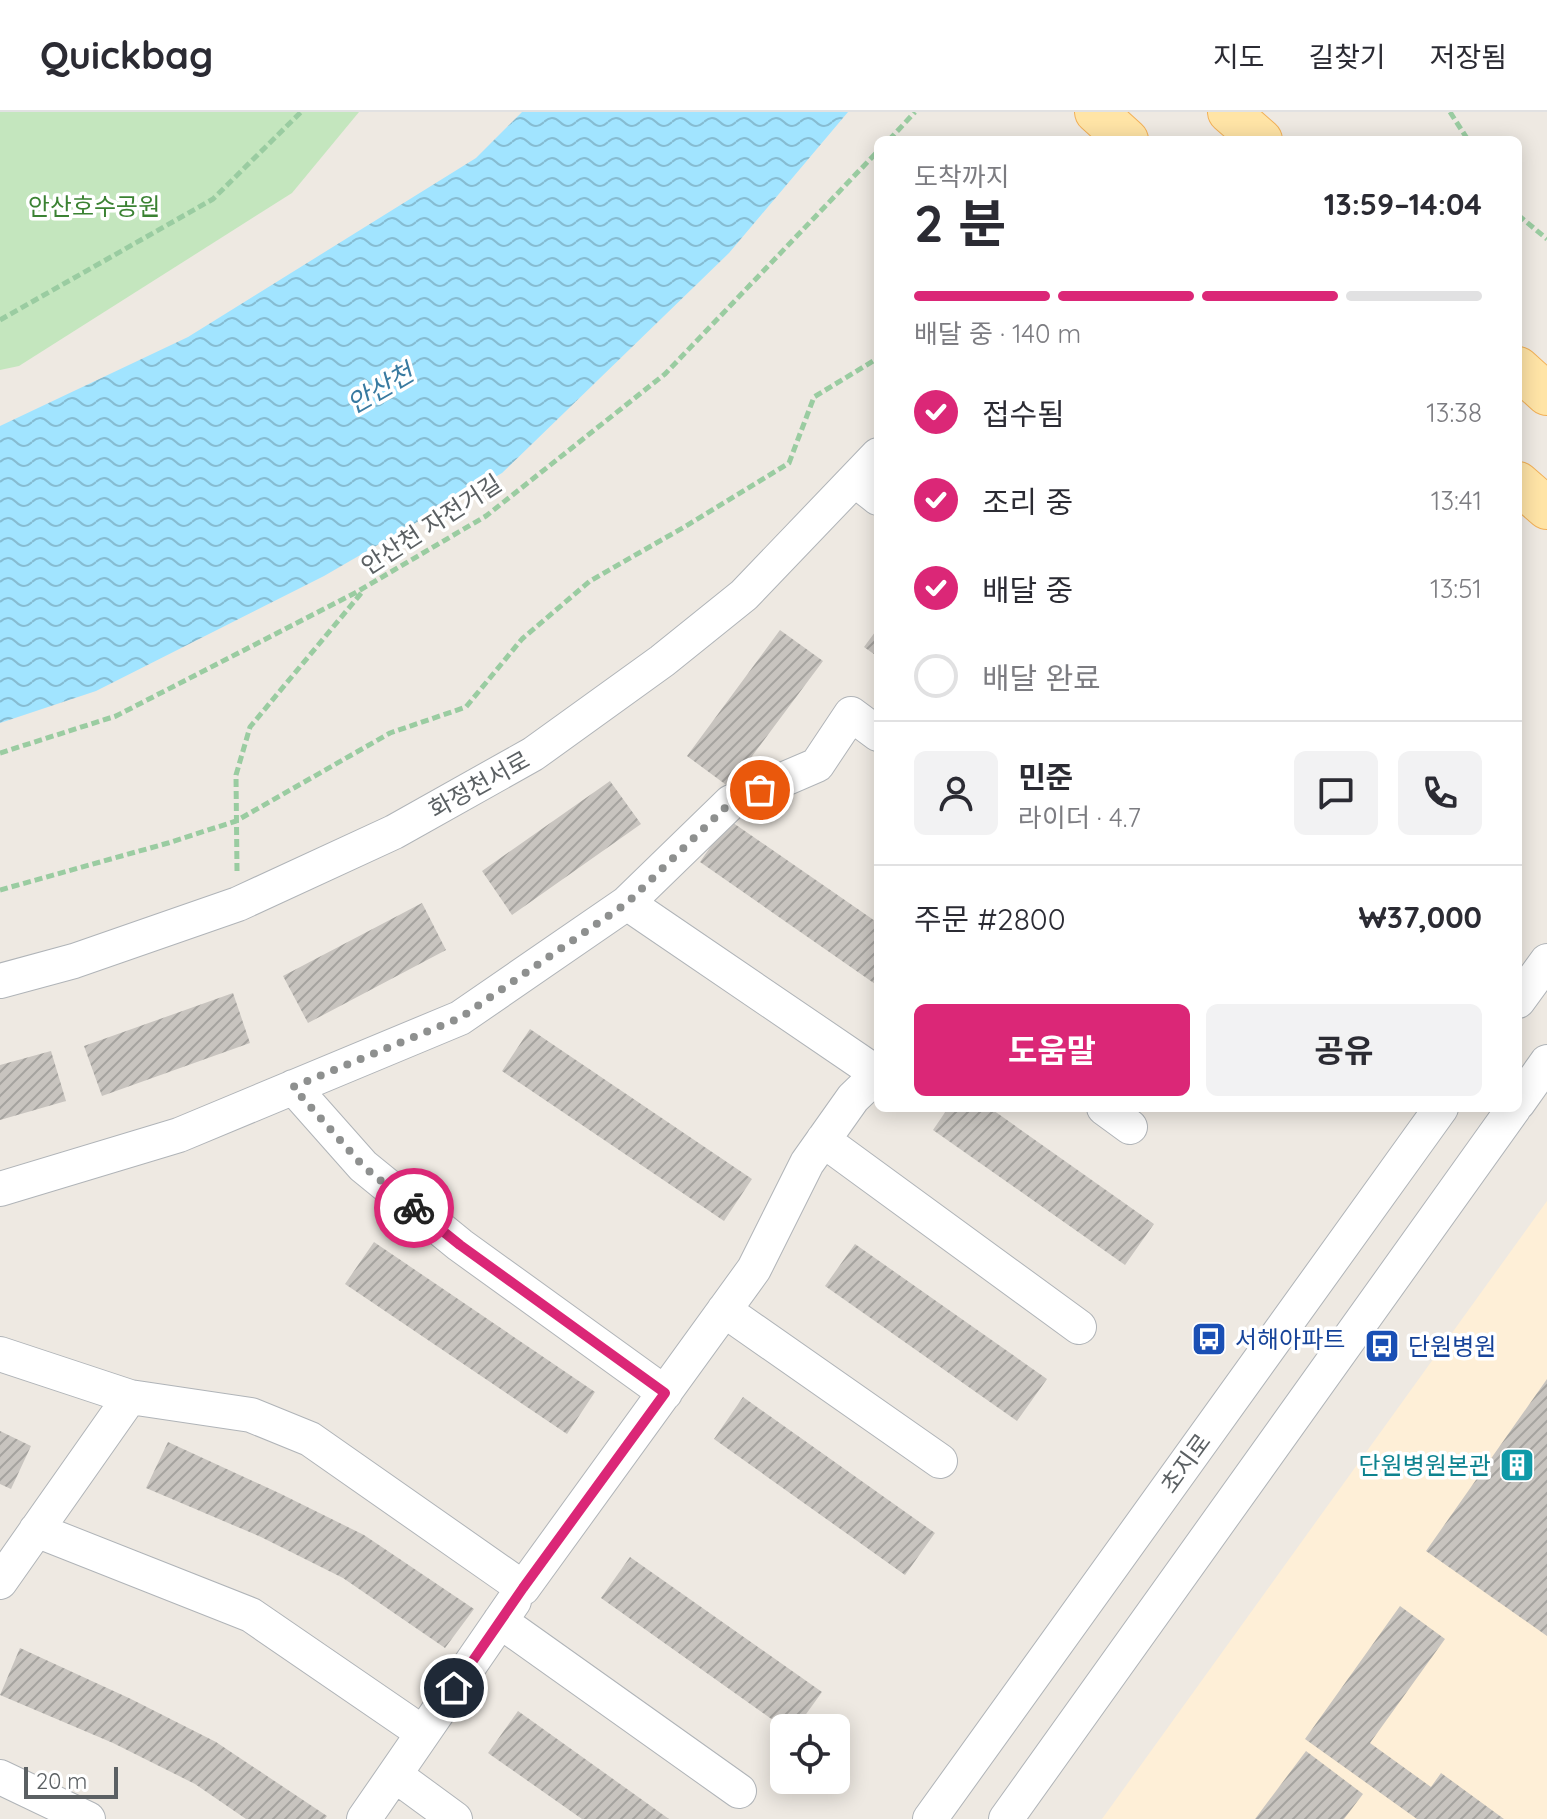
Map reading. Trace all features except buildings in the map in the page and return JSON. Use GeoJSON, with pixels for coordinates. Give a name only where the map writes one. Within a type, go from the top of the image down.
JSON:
{"type":"FeatureCollection","features":[{"type":"Feature","properties":{"kind":"main road"},"geometry":{"type":"LineString","coordinates":[[1096,112],[1123,136]]}},
{"type":"Feature","properties":{"kind":"main road"},"geometry":{"type":"LineString","coordinates":[[1229,112],[1256,136]]}},
{"type":"Feature","properties":{"kind":"main road"},"geometry":{"type":"LineString","coordinates":[[1522,372],[1547,394]]}},
{"type":"Feature","properties":{"kind":"main road"},"geometry":{"type":"LineString","coordinates":[[1522,486],[1547,508]]}},
{"type":"Feature","properties":{"kind":"street","name":"화정천서로"},"geometry":{"type":"LineString","coordinates":[[0,981],[74,961],[238,904],[394,832],[533,754],[662,661],[744,595],[867,489],[874,467]]}},
{"type":"Feature","properties":{"kind":"street"},"geometry":{"type":"LineString","coordinates":[[0,1189],[179,1135],[460,1018],[627,903],[731,802],[817,765],[851,714],[874,731]]}},
{"type":"Feature","properties":{"kind":"street"},"geometry":{"type":"LineString","coordinates":[[627,903],[874,1071]]}},
{"type":"Feature","properties":{"kind":"street"},"geometry":{"type":"LineString","coordinates":[[1522,995],[1547,961]]}},
{"type":"Feature","properties":{"kind":"street"},"geometry":{"type":"LineString","coordinates":[[1522,1097],[1547,1062]]}},
{"type":"Feature","properties":{"kind":"street"},"geometry":{"type":"LineString","coordinates":[[364,1819],[523,1588],[754,1269],[807,1163],[853,1098],[874,1078]]}},
{"type":"Feature","properties":{"kind":"street"},"geometry":{"type":"LineString","coordinates":[[293,1087],[363,1166],[411,1206],[665,1393]]}},
{"type":"Feature","properties":{"kind":"street","name":"초지로"},"geometry":{"type":"LineString","coordinates":[[930,1819],[1438,1112]]}},
{"type":"Feature","properties":{"kind":"street"},"geometry":{"type":"LineString","coordinates":[[1006,1819],[1511,1112]]}},
{"type":"Feature","properties":{"kind":"street"},"geometry":{"type":"LineString","coordinates":[[823,1140],[1079,1327]]}},
{"type":"Feature","properties":{"kind":"street"},"geometry":{"type":"LineString","coordinates":[[724,1310],[940,1461]]}},
{"type":"Feature","properties":{"kind":"street"},"geometry":{"type":"LineString","coordinates":[[0,1354],[130,1397],[251,1415],[310,1439],[523,1588]]}},
{"type":"Feature","properties":{"kind":"street"},"geometry":{"type":"LineString","coordinates":[[0,1582],[130,1397]]}},
{"type":"Feature","properties":{"kind":"street"},"geometry":{"type":"LineString","coordinates":[[36,1530],[251,1615],[423,1733]]}},
{"type":"Feature","properties":{"kind":"street"},"geometry":{"type":"LineString","coordinates":[[500,1621],[739,1791]]}},
{"type":"Feature","properties":{"kind":"street"},"geometry":{"type":"LineString","coordinates":[[395,1775],[455,1819]]}},
{"type":"Feature","properties":{"kind":"street"},"geometry":{"type":"LineString","coordinates":[[0,1777],[88,1819]]}},
{"type":"Feature","properties":{"kind":"path"},"geometry":{"type":"LineString","coordinates":[[0,320],[213,199],[301,112]]}},
{"type":"Feature","properties":{"kind":"path"},"geometry":{"type":"LineString","coordinates":[[893,136],[915,112]]}},
{"type":"Feature","properties":{"kind":"path"},"geometry":{"type":"LineString","coordinates":[[1450,112],[1465,136]]}},
{"type":"Feature","properties":{"kind":"path","name":"안산천 자전거길"},"geometry":{"type":"LineString","coordinates":[[0,753],[116,716],[366,587],[486,516],[665,374],[874,155]]}},
{"type":"Feature","properties":{"kind":"path"},"geometry":{"type":"LineString","coordinates":[[1522,218],[1547,239]]}},
{"type":"Feature","properties":{"kind":"path"},"geometry":{"type":"LineString","coordinates":[[0,890],[236,821],[390,733],[466,707],[522,639],[590,581],[789,463],[814,397],[874,360]]}},
{"type":"Feature","properties":{"kind":"path"},"geometry":{"type":"LineString","coordinates":[[238,904],[236,775],[250,727],[366,587]]}},
{"type":"Feature","properties":{"kind":"shaded area"},"geometry":{"type":"Polygon","coordinates":[[[1547,1201],[1547,1819],[1102,1819],[1547,1201]]]}},
{"type":"Feature","properties":{"kind":"green space","name":"안산호수공원"},"geometry":{"type":"Polygon","coordinates":[[[0,112],[359,112],[292,193],[19,366],[0,370],[0,112]]]}},
{"type":"Feature","properties":{"kind":"water","name":"안산천"},"geometry":{"type":"Polygon","coordinates":[[[522,112],[848,112],[729,253],[502,473],[324,576],[96,691],[0,723],[0,426],[188,337],[476,158],[522,112]]]}},
{"type":"Feature","properties":{"kind":"way so far"},"geometry":{"type":"LineString","coordinates":[[414,1208],[363,1166],[293,1087],[460,1018],[627,903],[731,802],[760,790]]}},
{"type":"Feature","properties":{"kind":"place","name":"서해아파트"},"geometry":{"type":"Point","coordinates":[1209,1339]}},
{"type":"Feature","properties":{"kind":"place","name":"단원병원"},"geometry":{"type":"Point","coordinates":[1382,1346]}},
{"type":"Feature","properties":{"kind":"place","name":"단원병원본관"},"geometry":{"type":"Point","coordinates":[1517,1465]}},
{"type":"Feature","properties":{"kind":"route"},"geometry":{"type":"LineString","coordinates":[[414,1208],[460,1245],[665,1393],[454,1688]]}}]}
